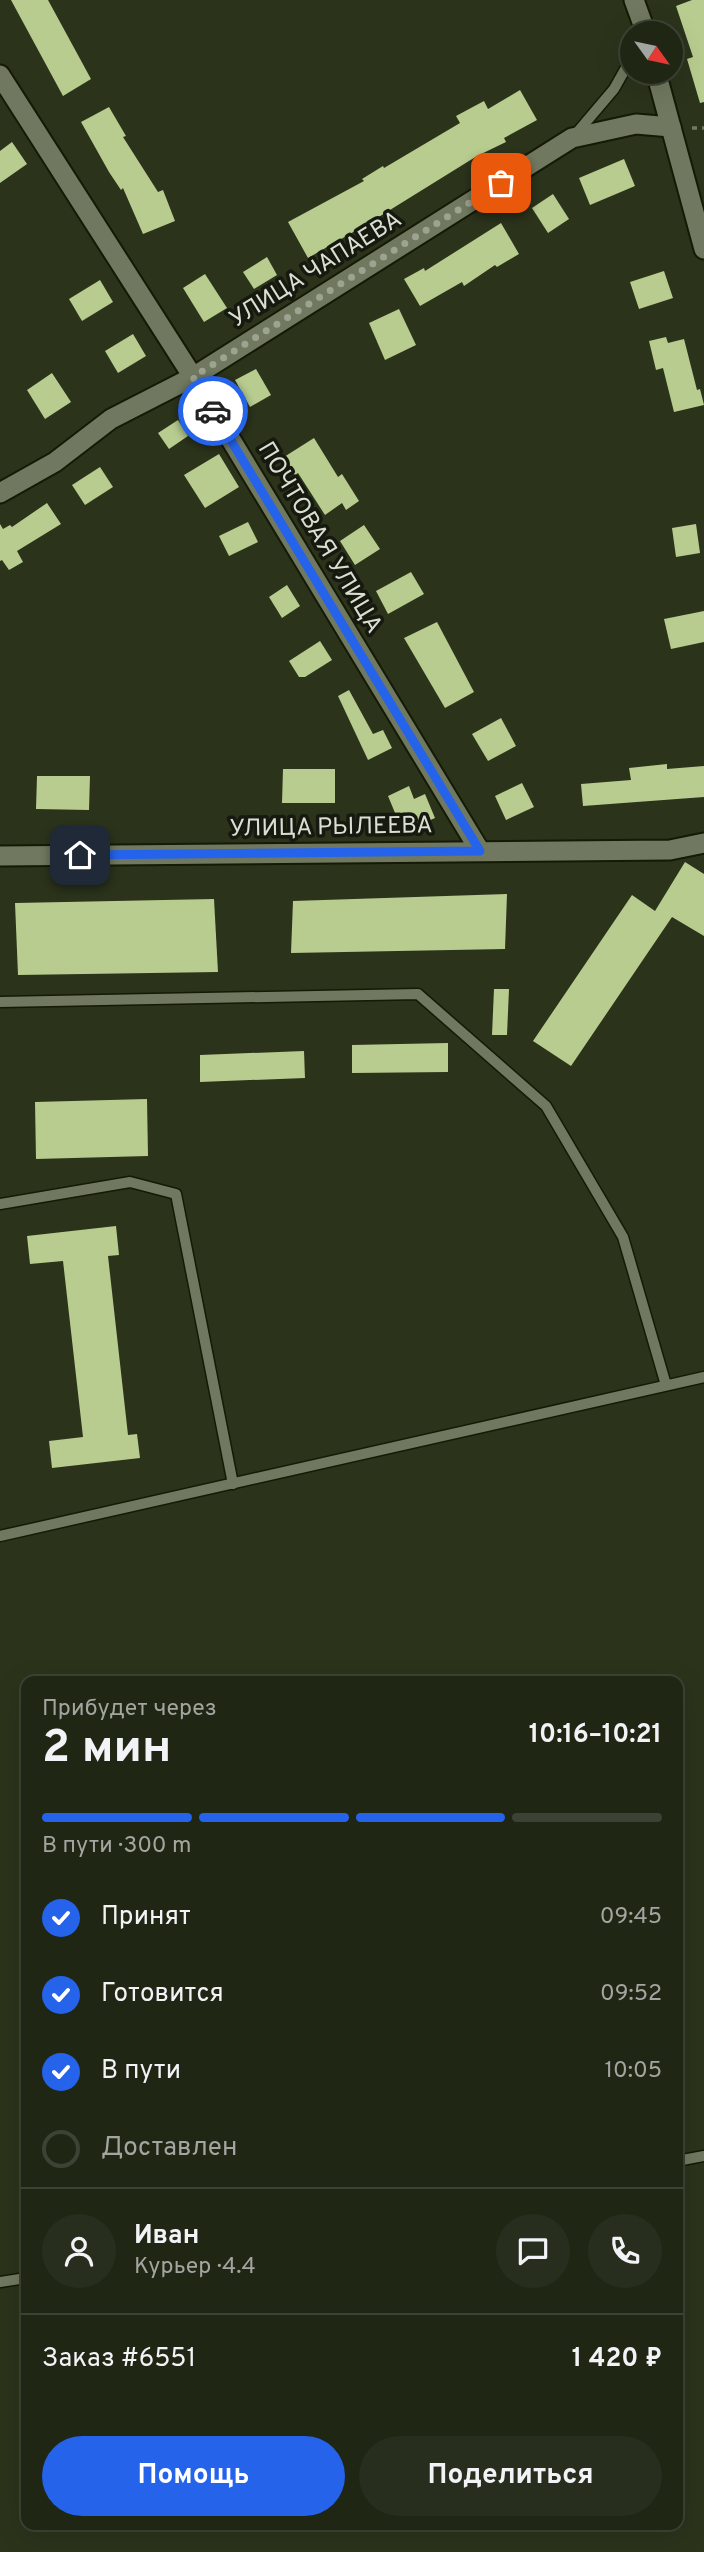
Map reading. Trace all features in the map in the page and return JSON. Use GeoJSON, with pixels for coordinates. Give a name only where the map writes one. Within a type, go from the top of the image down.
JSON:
{"type":"FeatureCollection","features":[{"type":"Feature","properties":{"kind":"street"},"geometry":{"type":"LineString","coordinates":[[634,0],[641,21]]}},
{"type":"Feature","properties":{"kind":"street","name":"ПОЧТОВАЯ УЛИЦА"},"geometry":{"type":"LineString","coordinates":[[0,75],[193,377],[480,851]]}},
{"type":"Feature","properties":{"kind":"street"},"geometry":{"type":"LineString","coordinates":[[659,84],[704,249]]}},
{"type":"Feature","properties":{"kind":"street","name":"УЛИЦА ЧАПАЕВА"},"geometry":{"type":"LineString","coordinates":[[0,493],[55,462],[111,419],[193,377],[572,138],[636,124],[671,127]]}},
{"type":"Feature","properties":{"kind":"street","name":"УЛИЦА РЫЛЕЕВА"},"geometry":{"type":"LineString","coordinates":[[0,856],[670,850],[704,843]]}},
{"type":"Feature","properties":{"kind":"lane"},"geometry":{"type":"LineString","coordinates":[[572,138],[620,78]]}},
{"type":"Feature","properties":{"kind":"lane"},"geometry":{"type":"LineString","coordinates":[[0,1002],[418,994],[546,1106],[623,1237],[666,1385]]}},
{"type":"Feature","properties":{"kind":"lane"},"geometry":{"type":"LineString","coordinates":[[0,1204],[130,1182],[176,1195],[233,1484]]}},
{"type":"Feature","properties":{"kind":"lane"},"geometry":{"type":"LineString","coordinates":[[0,1536],[704,1377]]}},
{"type":"Feature","properties":{"kind":"lane"},"geometry":{"type":"LineString","coordinates":[[683,2160],[704,2156]]}},
{"type":"Feature","properties":{"kind":"lane"},"geometry":{"type":"LineString","coordinates":[[0,2282],[21,2279]]}},
{"type":"Feature","properties":{"kind":"building"},"geometry":{"type":"Polygon","coordinates":[[[11,0],[48,0],[91,79],[63,96],[11,0]]]}},
{"type":"Feature","properties":{"kind":"building"},"geometry":{"type":"Polygon","coordinates":[[[692,0],[704,0],[704,102],[700,103],[687,59],[693,57],[676,6],[692,0]]]}},
{"type":"Feature","properties":{"kind":"building"},"geometry":{"type":"Polygon","coordinates":[[[520,90],[537,120],[504,138],[506,142],[477,156],[308,258],[288,222],[364,181],[362,179],[383,166],[384,168],[460,123],[456,116],[484,101],[488,109],[520,90]]]}},
{"type":"Feature","properties":{"kind":"building"},"geometry":{"type":"Polygon","coordinates":[[[109,107],[126,136],[123,137],[158,192],[163,190],[175,221],[143,234],[123,188],[121,190],[109,172],[81,122],[109,107]]]}},
{"type":"Feature","properties":{"kind":"building"},"geometry":{"type":"Polygon","coordinates":[[[12,142],[27,164],[0,183],[0,151],[12,142]]]}},
{"type":"Feature","properties":{"kind":"building"},"geometry":{"type":"Polygon","coordinates":[[[624,159],[635,186],[590,205],[579,178],[624,159]]]}},
{"type":"Feature","properties":{"kind":"building"},"geometry":{"type":"Polygon","coordinates":[[[553,194],[569,219],[548,233],[532,208],[553,194]]]}},
{"type":"Feature","properties":{"kind":"building"},"geometry":{"type":"Polygon","coordinates":[[[501,223],[519,254],[497,267],[495,265],[464,286],[462,282],[420,306],[404,279],[424,268],[425,271],[501,223]]]}},
{"type":"Feature","properties":{"kind":"building"},"geometry":{"type":"Polygon","coordinates":[[[267,257],[277,275],[254,289],[243,272],[267,257]]]}},
{"type":"Feature","properties":{"kind":"building"},"geometry":{"type":"Polygon","coordinates":[[[664,271],[673,298],[639,309],[630,282],[664,271]]]}},
{"type":"Feature","properties":{"kind":"building"},"geometry":{"type":"Polygon","coordinates":[[[205,274],[227,308],[204,322],[183,288],[205,274]]]}},
{"type":"Feature","properties":{"kind":"building"},"geometry":{"type":"Polygon","coordinates":[[[100,280],[113,302],[82,321],[69,299],[100,280]]]}},
{"type":"Feature","properties":{"kind":"building"},"geometry":{"type":"Polygon","coordinates":[[[399,309],[416,345],[385,360],[369,323],[399,309]]]}},
{"type":"Feature","properties":{"kind":"building"},"geometry":{"type":"Polygon","coordinates":[[[133,334],[146,356],[118,373],[105,351],[133,334]]]}},
{"type":"Feature","properties":{"kind":"building"},"geometry":{"type":"Polygon","coordinates":[[[666,337],[668,343],[684,339],[697,390],[700,389],[704,405],[674,412],[663,368],[656,370],[649,341],[666,337]]]}},
{"type":"Feature","properties":{"kind":"building"},"geometry":{"type":"Polygon","coordinates":[[[256,369],[271,395],[250,407],[235,380],[256,369]]]}},
{"type":"Feature","properties":{"kind":"building"},"geometry":{"type":"Polygon","coordinates":[[[52,373],[71,402],[45,419],[27,390],[52,373]]]}},
{"type":"Feature","properties":{"kind":"building"},"geometry":{"type":"Polygon","coordinates":[[[178,420],[188,436],[169,449],[158,433],[178,420]]]}},
{"type":"Feature","properties":{"kind":"building"},"geometry":{"type":"Polygon","coordinates":[[[314,438],[338,477],[342,474],[359,501],[346,510],[342,503],[325,515],[298,473],[295,475],[284,457],[314,438]]]}},
{"type":"Feature","properties":{"kind":"building"},"geometry":{"type":"Polygon","coordinates":[[[219,454],[239,487],[205,508],[184,475],[219,454]]]}},
{"type":"Feature","properties":{"kind":"building"},"geometry":{"type":"Polygon","coordinates":[[[100,467],[113,487],[85,505],[72,485],[100,467]]]}},
{"type":"Feature","properties":{"kind":"building"},"geometry":{"type":"Polygon","coordinates":[[[47,503],[61,524],[17,551],[23,562],[9,570],[2,560],[0,561],[0,524],[3,529],[10,525],[12,527],[47,503]]]}},
{"type":"Feature","properties":{"kind":"building"},"geometry":{"type":"Polygon","coordinates":[[[248,522],[258,542],[229,556],[219,536],[248,522]]]}},
{"type":"Feature","properties":{"kind":"building"},"geometry":{"type":"Polygon","coordinates":[[[696,524],[700,553],[676,557],[672,528],[696,524]]]}},
{"type":"Feature","properties":{"kind":"building"},"geometry":{"type":"Polygon","coordinates":[[[364,525],[380,549],[355,565],[340,541],[364,525]]]}},
{"type":"Feature","properties":{"kind":"building"},"geometry":{"type":"Polygon","coordinates":[[[411,572],[424,594],[388,614],[376,591],[411,572]]]}},
{"type":"Feature","properties":{"kind":"building"},"geometry":{"type":"Polygon","coordinates":[[[287,585],[300,606],[282,618],[269,597],[287,585]]]}},
{"type":"Feature","properties":{"kind":"building"},"geometry":{"type":"Polygon","coordinates":[[[704,611],[704,642],[671,649],[664,619],[704,611]]]}},
{"type":"Feature","properties":{"kind":"building"},"geometry":{"type":"Polygon","coordinates":[[[437,622],[474,692],[445,708],[404,638],[437,622]]]}},
{"type":"Feature","properties":{"kind":"building"},"geometry":{"type":"Polygon","coordinates":[[[320,641],[332,660],[305,677],[299,677],[289,661],[320,641]]]}},
{"type":"Feature","properties":{"kind":"building"},"geometry":{"type":"Polygon","coordinates":[[[349,690],[373,734],[383,730],[392,748],[368,760],[338,696],[349,690]]]}},
{"type":"Feature","properties":{"kind":"building"},"geometry":{"type":"Polygon","coordinates":[[[501,718],[516,746],[488,761],[472,734],[501,718]]]}},
{"type":"Feature","properties":{"kind":"building"},"geometry":{"type":"Polygon","coordinates":[[[667,764],[667,769],[704,766],[704,797],[583,806],[581,784],[631,780],[629,768],[667,764]]]}},
{"type":"Feature","properties":{"kind":"building"},"geometry":{"type":"Polygon","coordinates":[[[283,769],[335,769],[335,803],[282,803],[283,769]]]}},
{"type":"Feature","properties":{"kind":"building"},"geometry":{"type":"Polygon","coordinates":[[[37,776],[90,776],[89,810],[36,809],[37,776]]]}},
{"type":"Feature","properties":{"kind":"building"},"geometry":{"type":"Polygon","coordinates":[[[522,783],[534,807],[506,820],[495,796],[522,783]]]}},
{"type":"Feature","properties":{"kind":"building"},"geometry":{"type":"Polygon","coordinates":[[[409,786],[414,799],[425,794],[435,818],[403,832],[388,796],[409,786]]]}},
{"type":"Feature","properties":{"kind":"building"},"geometry":{"type":"Polygon","coordinates":[[[685,862],[704,874],[704,936],[672,917],[571,1066],[533,1041],[632,895],[655,911],[685,862]]]}},
{"type":"Feature","properties":{"kind":"building"},"geometry":{"type":"Polygon","coordinates":[[[507,894],[505,949],[291,953],[293,901],[507,894]]]}},
{"type":"Feature","properties":{"kind":"building"},"geometry":{"type":"Polygon","coordinates":[[[214,899],[218,972],[18,975],[15,903],[214,899]]]}},
{"type":"Feature","properties":{"kind":"building"},"geometry":{"type":"Polygon","coordinates":[[[494,989],[509,989],[507,1035],[492,1035],[494,989]]]}},
{"type":"Feature","properties":{"kind":"building"},"geometry":{"type":"Polygon","coordinates":[[[448,1043],[448,1072],[352,1073],[352,1045],[448,1043]]]}},
{"type":"Feature","properties":{"kind":"building"},"geometry":{"type":"Polygon","coordinates":[[[304,1051],[305,1078],[200,1082],[200,1055],[304,1051]]]}},
{"type":"Feature","properties":{"kind":"building"},"geometry":{"type":"Polygon","coordinates":[[[147,1099],[148,1156],[36,1159],[35,1102],[147,1099]]]}},
{"type":"Feature","properties":{"kind":"building"},"geometry":{"type":"Polygon","coordinates":[[[116,1226],[119,1255],[108,1256],[128,1435],[137,1434],[140,1458],[52,1468],[49,1441],[83,1437],[63,1261],[30,1264],[27,1236],[116,1226]]]}},
{"type":"Feature","properties":{"kind":"way so far"},"geometry":{"type":"LineString","coordinates":[[213,411],[193,377],[501,183]]}},
{"type":"Feature","properties":{"kind":"route"},"geometry":{"type":"LineString","coordinates":[[80,855],[480,851],[213,411]]}}]}
